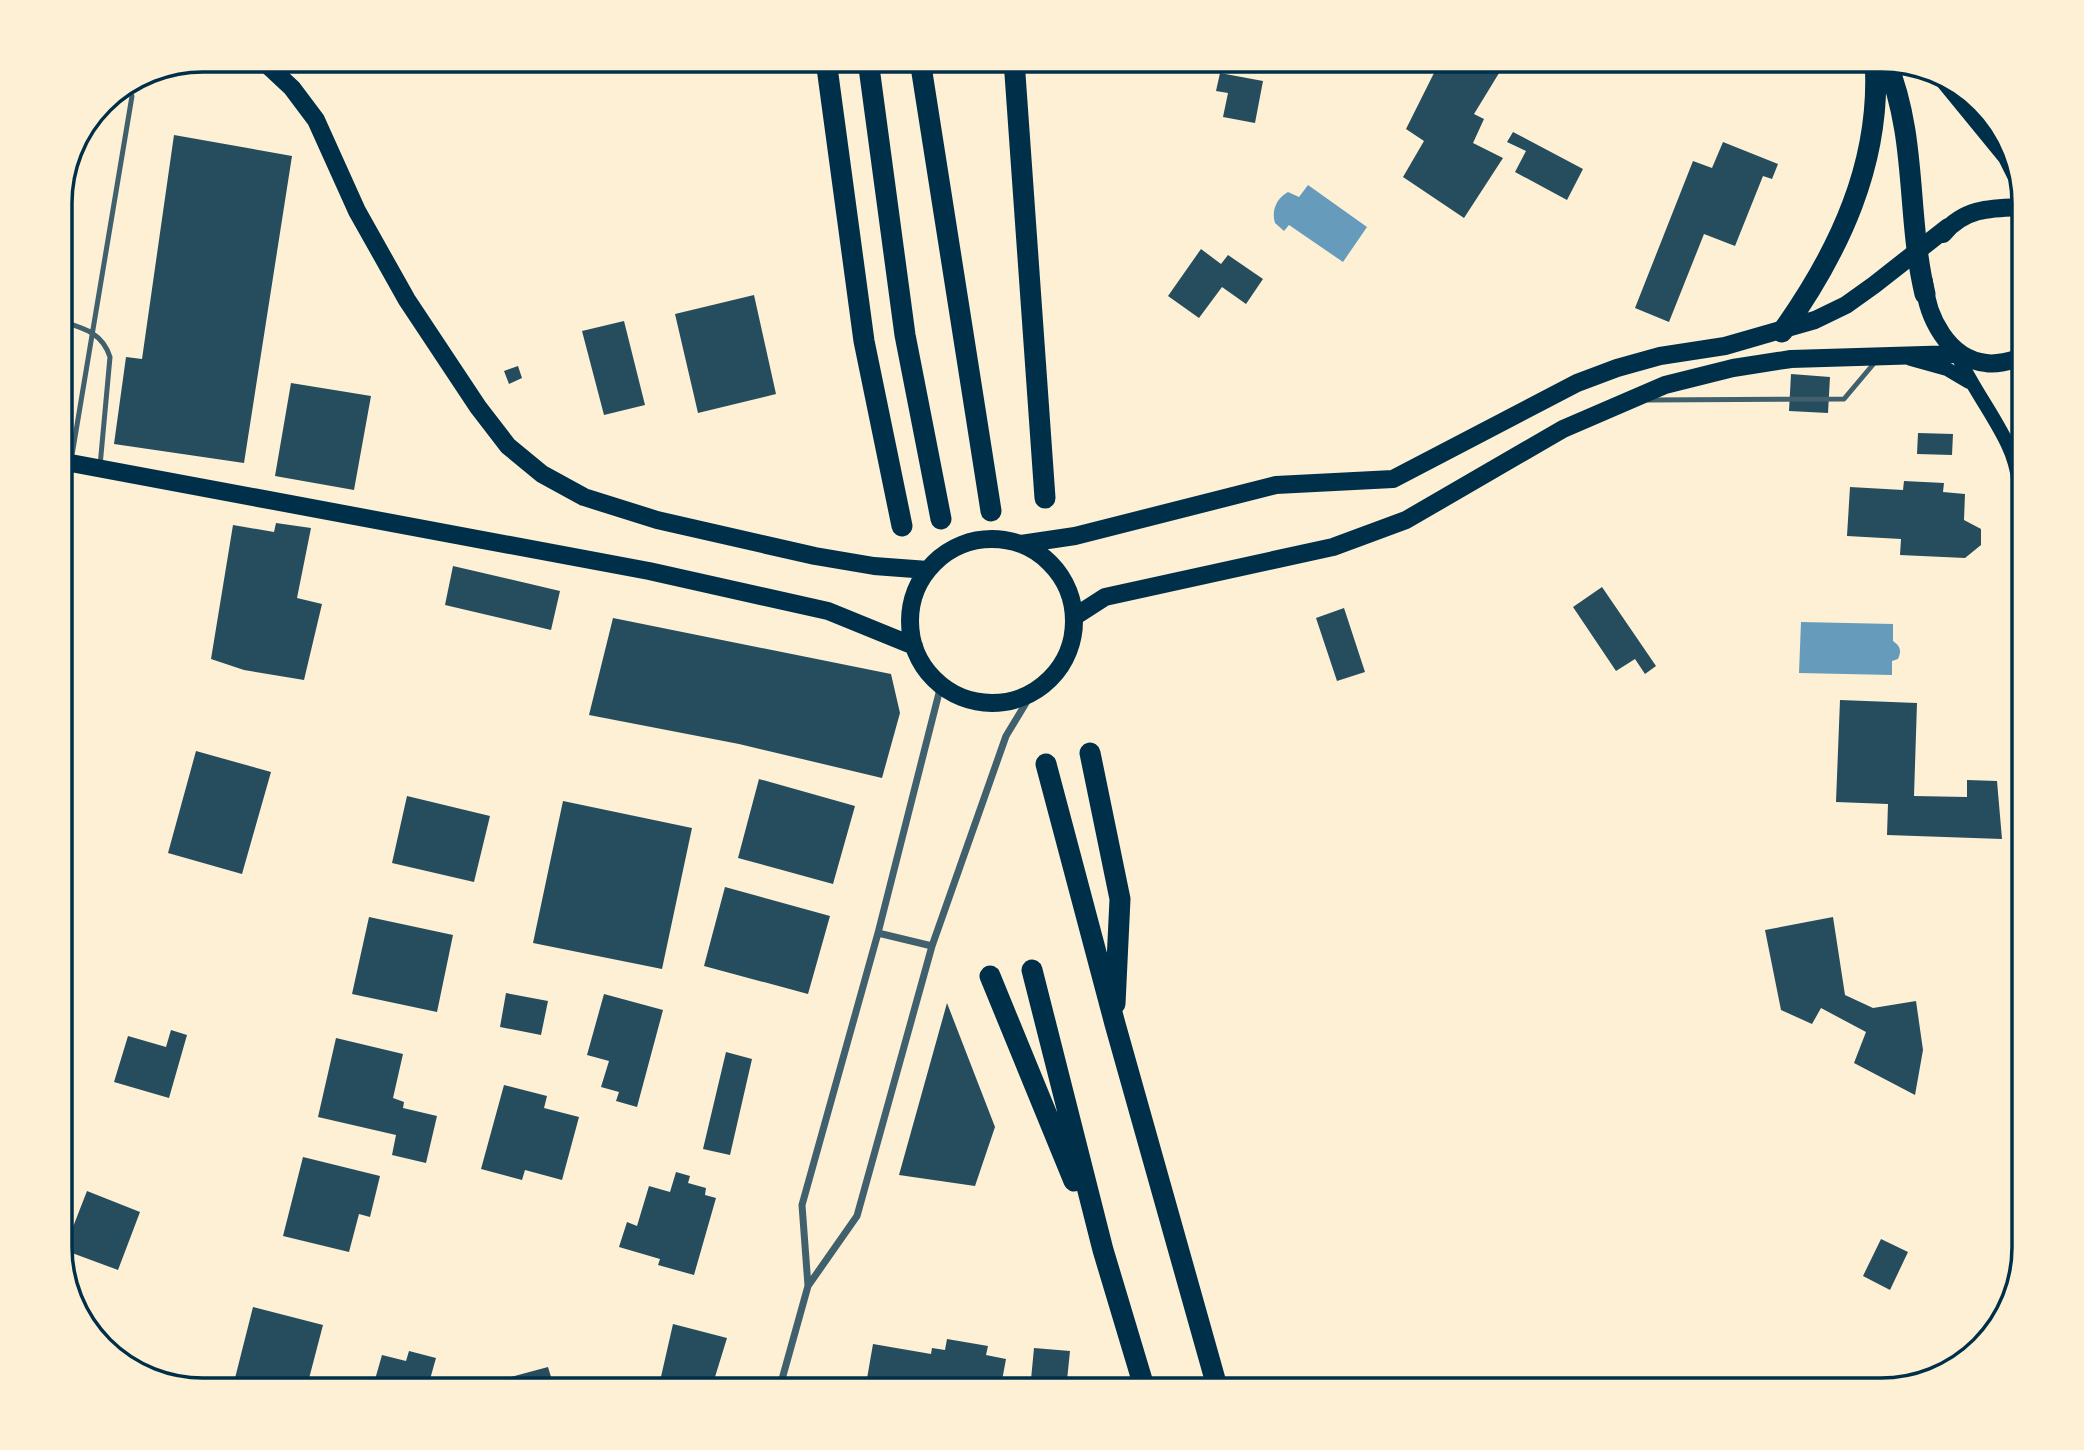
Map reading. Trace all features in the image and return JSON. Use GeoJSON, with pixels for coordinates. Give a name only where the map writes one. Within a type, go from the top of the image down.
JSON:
{"type":"FeatureCollection","features":[{"type":"Feature","properties":{"kind":"highway"},"geometry":{"type":"LineString","coordinates":[[828,72],[864,341],[902,526]]}},
{"type":"Feature","properties":{"kind":"highway"},"geometry":{"type":"LineString","coordinates":[[870,72],[905,335],[941,519]]}},
{"type":"Feature","properties":{"kind":"highway"},"geometry":{"type":"LineString","coordinates":[[922,72],[991,511]]}},
{"type":"Feature","properties":{"kind":"highway"},"geometry":{"type":"LineString","coordinates":[[1015,72],[1045,498]]}},
{"type":"Feature","properties":{"kind":"highway"},"geometry":{"type":"LineString","coordinates":[[1782,332],[1818,279],[1843,231],[1861,184],[1873,129],[1876,72]]}},
{"type":"Feature","properties":{"kind":"highway"},"geometry":{"type":"LineString","coordinates":[[1890,72],[1909,136],[1915,253],[1925,294]]}},
{"type":"Feature","properties":{"kind":"highway"},"geometry":{"type":"LineString","coordinates":[[1963,100],[1996,140]]}},
{"type":"Feature","properties":{"kind":"highway"},"geometry":{"type":"LineString","coordinates":[[1090,753],[1120,899],[1115,1024]]}},
{"type":"Feature","properties":{"kind":"highway"},"geometry":{"type":"LineString","coordinates":[[1046,764],[1115,1024],[1214,1378]]}},
{"type":"Feature","properties":{"kind":"highway"},"geometry":{"type":"LineString","coordinates":[[1032,970],[1103,1250],[1141,1378]]}},
{"type":"Feature","properties":{"kind":"highway"},"geometry":{"type":"LineString","coordinates":[[990,976],[1103,1250]]}},
{"type":"Feature","properties":{"kind":"main road"},"geometry":{"type":"LineString","coordinates":[[275,72],[292,88],[316,120],[357,211],[407,300],[508,446],[542,474],[584,497],[657,520],[815,556],[874,566],[929,570]]}},
{"type":"Feature","properties":{"kind":"main road"},"geometry":{"type":"LineString","coordinates":[[1021,544],[1075,536],[1276,485],[1393,479],[1577,383],[1617,368],[1782,332],[1846,305],[1948,227],[1981,208],[2012,207]]}},
{"type":"Feature","properties":{"kind":"main road"},"geometry":{"type":"LineString","coordinates":[[1948,227],[1931,251],[1926,265],[1925,294],[1934,320],[1957,354],[1969,382],[2012,456]]}},
{"type":"Feature","properties":{"kind":"main road"},"geometry":{"type":"LineString","coordinates":[[1074,617],[1105,597],[1333,547],[1406,520],[1563,429],[1624,400],[1665,385],[1733,368],[1791,359],[1957,354],[1987,363],[2012,359]]}},
{"type":"Feature","properties":{"kind":"main road"},"geometry":{"type":"LineString","coordinates":[[1906,357],[1947,369],[1969,382]]}},
{"type":"Feature","properties":{"kind":"main road"},"geometry":{"type":"LineString","coordinates":[[72,462],[649,570],[828,611],[914,646]]}},
{"type":"Feature","properties":{"kind":"main road"},"geometry":{"type":"LineString","coordinates":[[992,539],[1021,544],[1035,551],[1058,573],[1066,586],[1074,617],[1072,639],[1064,661],[1050,679],[1032,693],[1017,699],[985,703],[954,694],[941,685],[925,667],[914,646],[910,626],[918,587],[939,559],[963,544],[992,539]]}},
{"type":"Feature","properties":{"kind":"street"},"geometry":{"type":"LineString","coordinates":[[808,1286],[802,1205],[878,933],[941,685]]}},
{"type":"Feature","properties":{"kind":"street"},"geometry":{"type":"LineString","coordinates":[[783,1378],[808,1286],[857,1216],[932,946],[1006,736],[1032,693]]}},
{"type":"Feature","properties":{"kind":"street"},"geometry":{"type":"LineString","coordinates":[[878,933],[932,946]]}},
{"type":"Feature","properties":{"kind":"lane"},"geometry":{"type":"LineString","coordinates":[[72,429],[93,332],[131,94]]}},
{"type":"Feature","properties":{"kind":"lane"},"geometry":{"type":"LineString","coordinates":[[72,325],[93,332],[106,345],[110,358],[100,467]]}},
{"type":"Feature","properties":{"kind":"lane"},"geometry":{"type":"LineString","coordinates":[[1624,400],[1844,399],[1881,357]]}},
{"type":"Feature","properties":{"kind":"water"},"geometry":{"type":"Polygon","coordinates":[[[1308,185],[1367,227],[1343,262],[1289,225],[1284,231],[1275,223],[1274,209],[1281,198],[1288,192],[1299,197],[1308,185]]]}},
{"type":"Feature","properties":{"kind":"water"},"geometry":{"type":"Polygon","coordinates":[[[1801,622],[1893,624],[1893,641],[1900,651],[1898,659],[1892,661],[1892,675],[1799,673],[1801,622]]]}},
{"type":"Feature","properties":{"kind":"building"},"geometry":{"type":"Polygon","coordinates":[[[1434,72],[1500,72],[1474,114],[1484,119],[1473,143],[1503,158],[1464,218],[1403,177],[1424,141],[1406,129],[1434,72]]]}},
{"type":"Feature","properties":{"kind":"building"},"geometry":{"type":"Polygon","coordinates":[[[1220,73],[1263,81],[1255,123],[1223,117],[1228,93],[1216,91],[1220,73]]]}},
{"type":"Feature","properties":{"kind":"building"},"geometry":{"type":"Polygon","coordinates":[[[1513,132],[1583,169],[1567,200],[1515,172],[1526,151],[1507,142],[1513,132]]]}},
{"type":"Feature","properties":{"kind":"building"},"geometry":{"type":"Polygon","coordinates":[[[174,135],[292,156],[244,463],[114,444],[126,357],[142,359],[174,135]]]}},
{"type":"Feature","properties":{"kind":"building"},"geometry":{"type":"Polygon","coordinates":[[[1723,142],[1778,164],[1772,179],[1763,176],[1735,246],[1704,234],[1669,322],[1635,308],[1693,161],[1712,168],[1723,142]]]}},
{"type":"Feature","properties":{"kind":"building"},"geometry":{"type":"Polygon","coordinates":[[[1201,249],[1221,264],[1228,255],[1263,279],[1246,304],[1222,287],[1199,318],[1168,296],[1201,249]]]}},
{"type":"Feature","properties":{"kind":"building"},"geometry":{"type":"Polygon","coordinates":[[[754,295],[776,394],[698,413],[675,314],[754,295]]]}},
{"type":"Feature","properties":{"kind":"building"},"geometry":{"type":"Polygon","coordinates":[[[624,321],[645,405],[604,415],[582,331],[624,321]]]}},
{"type":"Feature","properties":{"kind":"building"},"geometry":{"type":"Polygon","coordinates":[[[518,366],[522,378],[509,384],[504,371],[518,366]]]}},
{"type":"Feature","properties":{"kind":"building"},"geometry":{"type":"Polygon","coordinates":[[[1791,374],[1830,377],[1828,413],[1789,411],[1791,374]]]}},
{"type":"Feature","properties":{"kind":"building"},"geometry":{"type":"Polygon","coordinates":[[[291,383],[371,396],[354,490],[275,476],[291,383]]]}},
{"type":"Feature","properties":{"kind":"building"},"geometry":{"type":"Polygon","coordinates":[[[1918,433],[1953,434],[1952,455],[1917,454],[1918,433]]]}},
{"type":"Feature","properties":{"kind":"building"},"geometry":{"type":"Polygon","coordinates":[[[1904,481],[1944,483],[1943,492],[1965,494],[1964,520],[1981,529],[1981,545],[1965,558],[1900,555],[1901,539],[1847,536],[1850,487],[1903,490],[1904,481]]]}},
{"type":"Feature","properties":{"kind":"building"},"geometry":{"type":"Polygon","coordinates":[[[276,523],[311,528],[297,598],[322,604],[304,680],[244,670],[211,659],[233,525],[274,532],[276,523]]]}},
{"type":"Feature","properties":{"kind":"building"},"geometry":{"type":"Polygon","coordinates":[[[453,566],[560,591],[551,630],[445,605],[453,566]]]}},
{"type":"Feature","properties":{"kind":"building"},"geometry":{"type":"Polygon","coordinates":[[[1602,587],[1656,666],[1645,674],[1635,659],[1616,671],[1573,607],[1602,587]]]}},
{"type":"Feature","properties":{"kind":"building"},"geometry":{"type":"Polygon","coordinates":[[[1344,608],[1365,672],[1337,681],[1316,618],[1344,608]]]}},
{"type":"Feature","properties":{"kind":"building"},"geometry":{"type":"Polygon","coordinates":[[[613,618],[891,674],[900,713],[882,778],[739,744],[589,715],[613,618]]]}},
{"type":"Feature","properties":{"kind":"building"},"geometry":{"type":"Polygon","coordinates":[[[1840,700],[1917,703],[1914,796],[1967,797],[1967,780],[1997,781],[2002,839],[1887,835],[1888,804],[1836,802],[1840,700]]]}},
{"type":"Feature","properties":{"kind":"building"},"geometry":{"type":"Polygon","coordinates":[[[196,751],[271,772],[242,874],[168,853],[196,751]]]}},
{"type":"Feature","properties":{"kind":"building"},"geometry":{"type":"Polygon","coordinates":[[[759,779],[855,806],[833,884],[738,858],[759,779]]]}},
{"type":"Feature","properties":{"kind":"building"},"geometry":{"type":"Polygon","coordinates":[[[407,796],[490,816],[474,882],[392,863],[407,796]]]}},
{"type":"Feature","properties":{"kind":"building"},"geometry":{"type":"Polygon","coordinates":[[[563,801],[692,828],[662,969],[533,943],[563,801]]]}},
{"type":"Feature","properties":{"kind":"building"},"geometry":{"type":"Polygon","coordinates":[[[725,887],[830,916],[808,994],[704,966],[725,887]]]}},
{"type":"Feature","properties":{"kind":"building"},"geometry":{"type":"Polygon","coordinates":[[[369,917],[453,935],[437,1012],[352,994],[369,917]]]}},
{"type":"Feature","properties":{"kind":"building"},"geometry":{"type":"Polygon","coordinates":[[[1833,917],[1845,995],[1873,1008],[1916,1001],[1923,1050],[1915,1095],[1854,1063],[1866,1032],[1821,1008],[1812,1024],[1781,1010],[1765,930],[1833,917]]]}},
{"type":"Feature","properties":{"kind":"building"},"geometry":{"type":"Polygon","coordinates":[[[506,993],[548,1001],[541,1035],[500,1027],[506,993]]]}},
{"type":"Feature","properties":{"kind":"building"},"geometry":{"type":"Polygon","coordinates":[[[604,994],[663,1010],[637,1107],[616,1101],[619,1092],[601,1087],[609,1061],[587,1055],[604,994]]]}},
{"type":"Feature","properties":{"kind":"building"},"geometry":{"type":"Polygon","coordinates":[[[947,1003],[995,1127],[975,1186],[899,1175],[947,1003]]]}},
{"type":"Feature","properties":{"kind":"building"},"geometry":{"type":"Polygon","coordinates":[[[171,1030],[187,1035],[169,1098],[114,1082],[128,1036],[166,1047],[171,1030]]]}},
{"type":"Feature","properties":{"kind":"building"},"geometry":{"type":"Polygon","coordinates":[[[336,1038],[403,1054],[393,1098],[404,1102],[403,1108],[437,1116],[426,1163],[392,1155],[396,1135],[318,1117],[336,1038]]]}},
{"type":"Feature","properties":{"kind":"building"},"geometry":{"type":"Polygon","coordinates":[[[726,1052],[752,1059],[730,1155],[703,1149],[726,1052]]]}},
{"type":"Feature","properties":{"kind":"building"},"geometry":{"type":"Polygon","coordinates":[[[504,1085],[547,1096],[544,1108],[579,1117],[562,1180],[525,1170],[522,1180],[481,1169],[504,1085]]]}},
{"type":"Feature","properties":{"kind":"building"},"geometry":{"type":"Polygon","coordinates":[[[303,1157],[380,1176],[370,1217],[359,1214],[349,1252],[283,1236],[303,1157]]]}},
{"type":"Feature","properties":{"kind":"building"},"geometry":{"type":"Polygon","coordinates":[[[676,1172],[690,1176],[688,1183],[706,1188],[705,1195],[716,1198],[694,1275],[658,1265],[660,1259],[619,1247],[627,1222],[637,1226],[649,1186],[670,1192],[676,1172]]]}},
{"type":"Feature","properties":{"kind":"building"},"geometry":{"type":"Polygon","coordinates":[[[87,1191],[140,1212],[118,1270],[72,1253],[72,1229],[87,1191]]]}},
{"type":"Feature","properties":{"kind":"building"},"geometry":{"type":"Polygon","coordinates":[[[1881,1239],[1908,1252],[1890,1290],[1863,1276],[1881,1239]]]}},
{"type":"Feature","properties":{"kind":"building"},"geometry":{"type":"Polygon","coordinates":[[[253,1307],[323,1325],[309,1378],[235,1378],[253,1307]]]}},
{"type":"Feature","properties":{"kind":"building"},"geometry":{"type":"Polygon","coordinates":[[[673,1324],[727,1338],[715,1378],[661,1378],[673,1324]]]}},
{"type":"Feature","properties":{"kind":"building"},"geometry":{"type":"Polygon","coordinates":[[[947,1339],[988,1346],[986,1355],[1006,1359],[1002,1378],[867,1378],[873,1344],[931,1354],[932,1348],[945,1350],[947,1339]]]}},
{"type":"Feature","properties":{"kind":"building"},"geometry":{"type":"Polygon","coordinates":[[[1034,1348],[1070,1351],[1067,1378],[1031,1378],[1034,1348]]]}},
{"type":"Feature","properties":{"kind":"building"},"geometry":{"type":"Polygon","coordinates":[[[409,1351],[436,1358],[430,1378],[375,1378],[382,1355],[406,1361],[409,1351]]]}},
{"type":"Feature","properties":{"kind":"building"},"geometry":{"type":"Polygon","coordinates":[[[548,1367],[551,1378],[507,1378],[548,1367]]]}}]}
